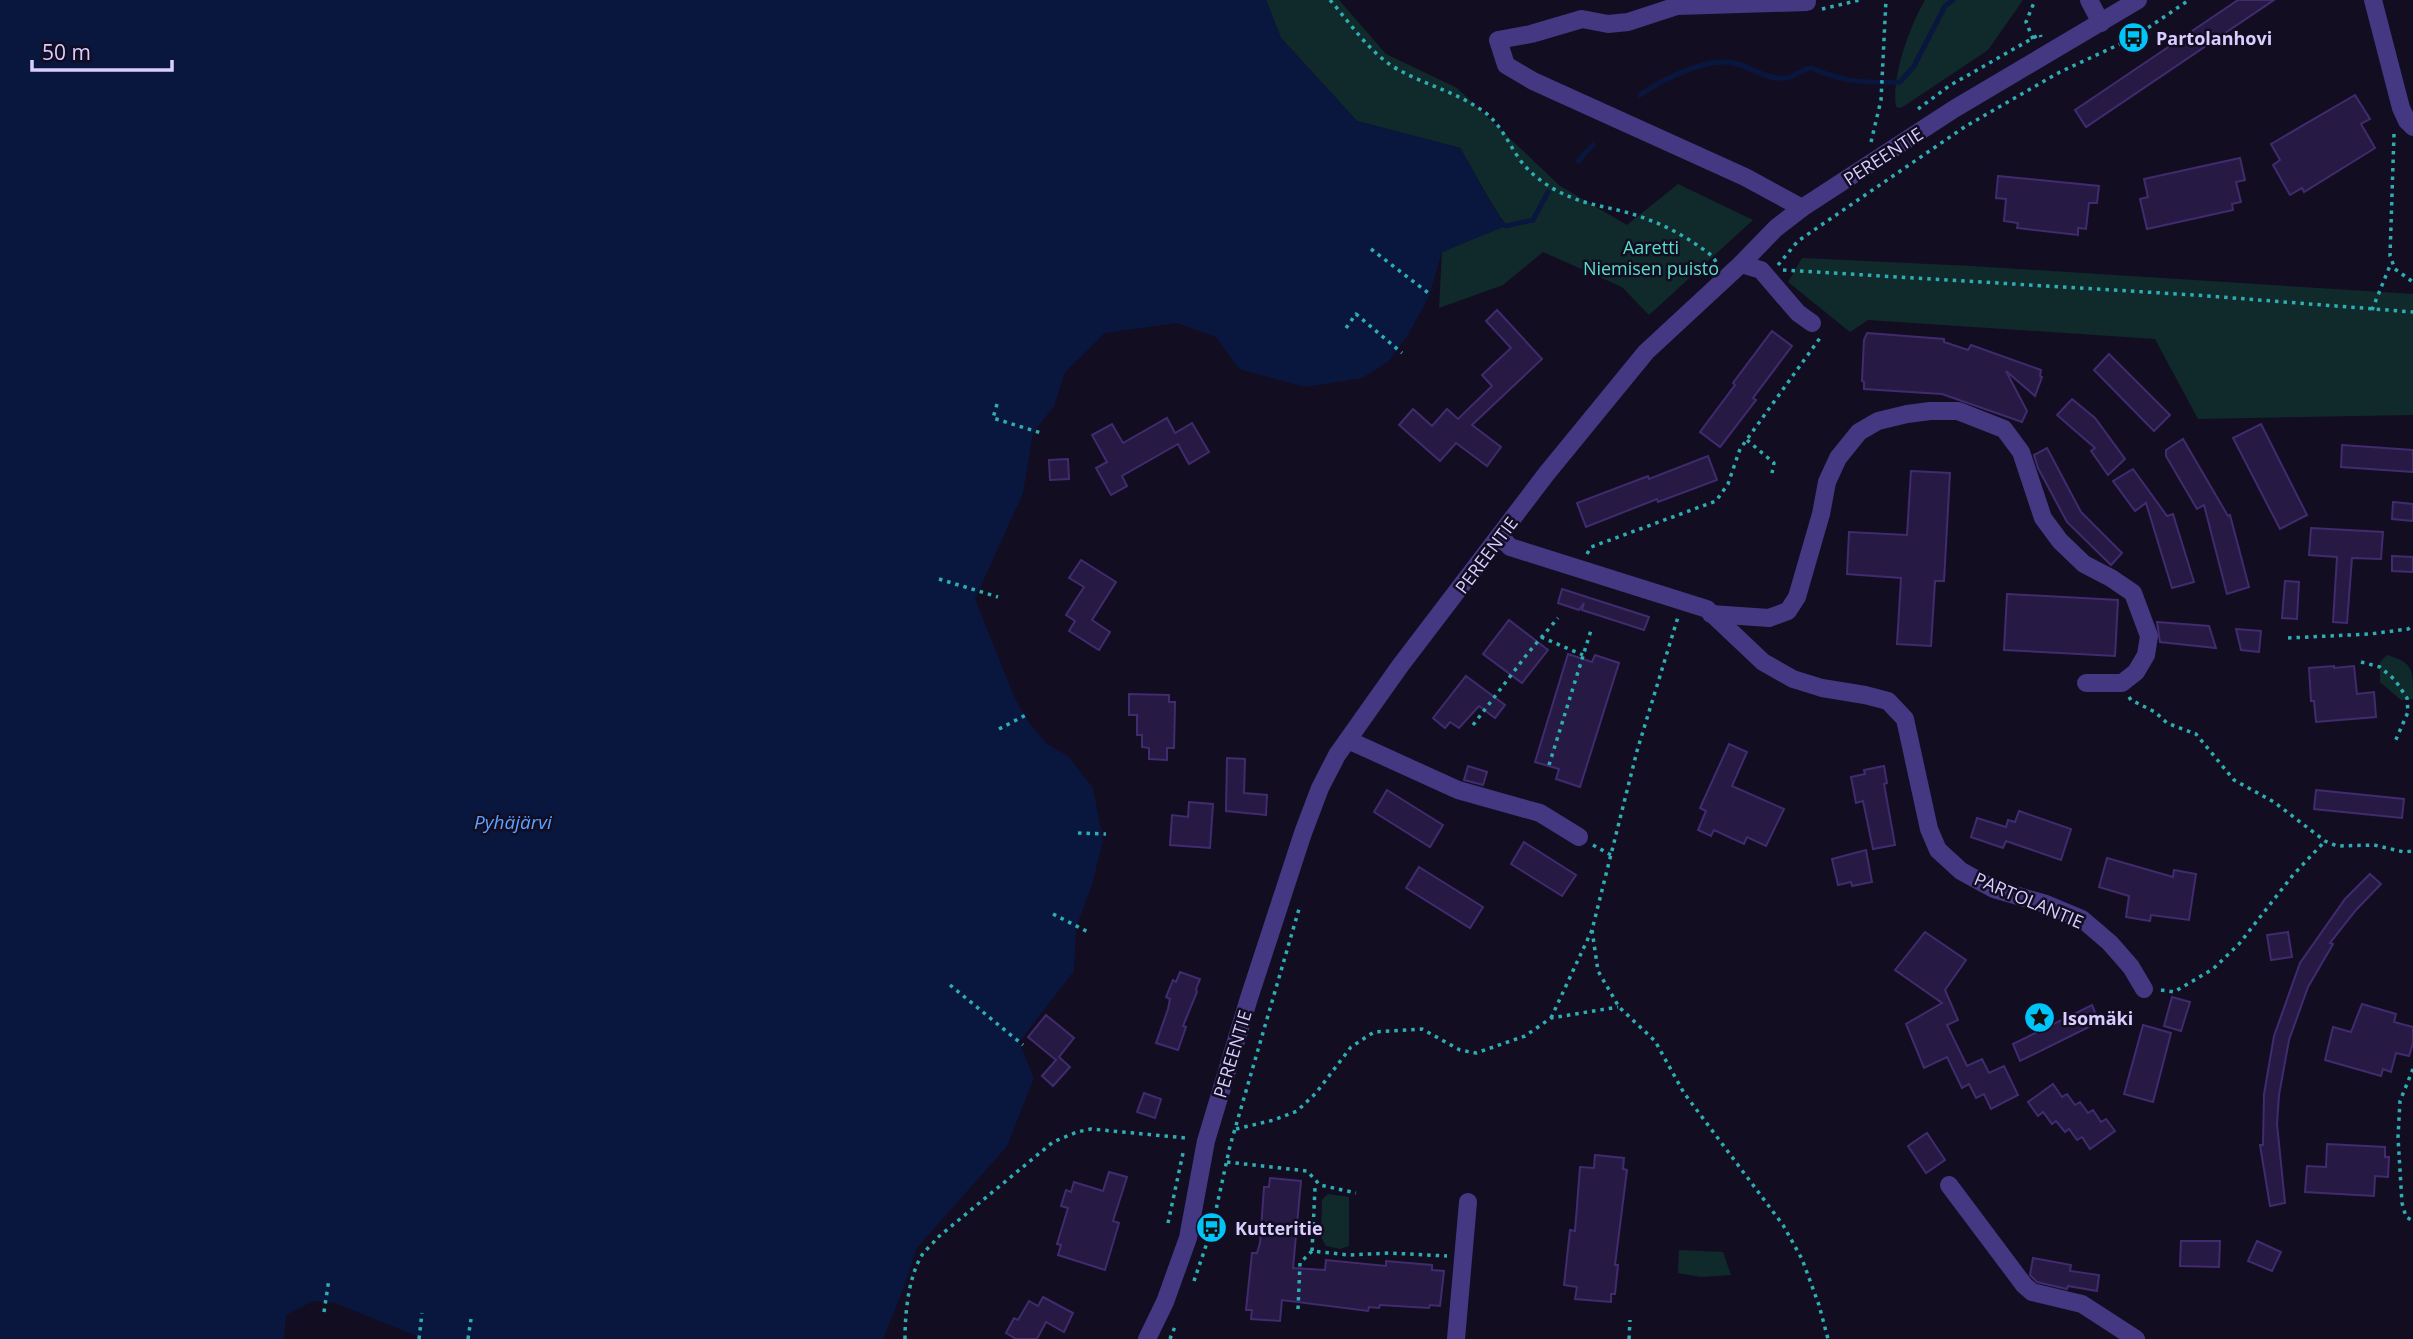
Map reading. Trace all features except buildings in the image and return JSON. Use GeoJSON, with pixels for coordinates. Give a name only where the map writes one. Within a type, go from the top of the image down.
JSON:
{"type":"FeatureCollection","features":[{"type":"Feature","properties":{"kind":"street"},"geometry":{"type":"LineString","coordinates":[[2089,0],[2101,23]]}},
{"type":"Feature","properties":{"kind":"street","name":"PEREENTIE"},"geometry":{"type":"LineString","coordinates":[[1147,1339],[1165,1302],[1188,1238],[1206,1141],[1287,879],[1320,788],[1348,740],[1400,666],[1602,403],[1646,352],[1776,228],[1802,208],[1954,109],[2138,0]]}},
{"type":"Feature","properties":{"kind":"street"},"geometry":{"type":"LineString","coordinates":[[2373,0],[2401,108],[2413,127]]}},
{"type":"Feature","properties":{"kind":"street"},"geometry":{"type":"LineString","coordinates":[[1802,208],[1745,177],[1533,82],[1506,65],[1498,40],[1531,34],[1581,19],[1608,24],[1628,22],[1677,6],[1803,4]]}},
{"type":"Feature","properties":{"kind":"street"},"geometry":{"type":"LineString","coordinates":[[1741,264],[1761,270],[1798,313],[1818,328]]}},
{"type":"Feature","properties":{"kind":"street"},"geometry":{"type":"LineString","coordinates":[[1711,614],[1769,618],[1788,611],[1797,597],[1821,514],[1827,482],[1838,458],[1859,432],[1878,421],[1907,414],[1958,411],[2004,429],[2021,452],[2043,518],[2060,541],[2084,564],[2133,593],[2149,636],[2146,655],[2136,672],[2122,683],[2086,683]]}},
{"type":"Feature","properties":{"kind":"street","name":"PARTOLANTIE"},"geometry":{"type":"LineString","coordinates":[[1500,536],[1510,547],[1683,600],[1707,610],[1763,662],[1793,679],[1822,688],[1888,701],[1905,719],[1929,829],[1938,850],[1961,871],[1994,889],[2046,904],[2082,919],[2132,967],[2144,989]]}},
{"type":"Feature","properties":{"kind":"street"},"geometry":{"type":"LineString","coordinates":[[1348,740],[1458,790],[1540,813],[1579,837]]}},
{"type":"Feature","properties":{"kind":"street"},"geometry":{"type":"LineString","coordinates":[[1949,1185],[2024,1286],[2032,1292],[2082,1304],[2136,1339]]}},
{"type":"Feature","properties":{"kind":"street"},"geometry":{"type":"LineString","coordinates":[[1456,1339],[1468,1202]]}},
{"type":"Feature","properties":{"kind":"path"},"geometry":{"type":"LineString","coordinates":[[1330,0],[1372,50],[1392,65],[1426,83],[1463,97],[1489,116],[1504,133],[1524,164],[1543,181],[1565,195],[1591,205],[1650,220],[1685,237],[1712,256]]}},
{"type":"Feature","properties":{"kind":"path"},"geometry":{"type":"LineString","coordinates":[[1803,4],[1860,0]]}},
{"type":"Feature","properties":{"kind":"path"},"geometry":{"type":"LineString","coordinates":[[1871,142],[1881,100],[1886,0]]}},
{"type":"Feature","properties":{"kind":"path"},"geometry":{"type":"LineString","coordinates":[[2033,39],[2026,22],[2035,0]]}},
{"type":"Feature","properties":{"kind":"path"},"geometry":{"type":"LineString","coordinates":[[1926,101],[1986,65]]}},
{"type":"Feature","properties":{"kind":"path"},"geometry":{"type":"LineString","coordinates":[[2372,310],[2391,262],[2389,248],[2395,127]]}},
{"type":"Feature","properties":{"kind":"path"},"geometry":{"type":"LineString","coordinates":[[1371,249],[1431,295]]}},
{"type":"Feature","properties":{"kind":"path"},"geometry":{"type":"LineString","coordinates":[[2391,262],[2402,276],[2413,282]]}},
{"type":"Feature","properties":{"kind":"path"},"geometry":{"type":"LineString","coordinates":[[1775,270],[2195,295],[2413,312]]}},
{"type":"Feature","properties":{"kind":"path"},"geometry":{"type":"LineString","coordinates":[[1346,328],[1356,314],[1402,353]]}},
{"type":"Feature","properties":{"kind":"path"},"geometry":{"type":"LineString","coordinates":[[1580,568],[1591,547],[1716,500],[1728,484],[1740,449],[1818,328]]}},
{"type":"Feature","properties":{"kind":"path"},"geometry":{"type":"LineString","coordinates":[[997,404],[993,418],[1041,433]]}},
{"type":"Feature","properties":{"kind":"path"},"geometry":{"type":"LineString","coordinates":[[1747,440],[1774,463],[1772,473]]}},
{"type":"Feature","properties":{"kind":"path"},"geometry":{"type":"LineString","coordinates":[[939,579],[998,597]]}},
{"type":"Feature","properties":{"kind":"path"},"geometry":{"type":"LineString","coordinates":[[1551,1018],[1592,930],[1637,751],[1683,600]]}},
{"type":"Feature","properties":{"kind":"path"},"geometry":{"type":"LineString","coordinates":[[1473,725],[1558,618]]}},
{"type":"Feature","properties":{"kind":"path"},"geometry":{"type":"LineString","coordinates":[[2288,638],[2370,634],[2413,626]]}},
{"type":"Feature","properties":{"kind":"path"},"geometry":{"type":"LineString","coordinates":[[1549,765],[1591,627]]}},
{"type":"Feature","properties":{"kind":"path"},"geometry":{"type":"LineString","coordinates":[[1541,637],[1583,655]]}},
{"type":"Feature","properties":{"kind":"path"},"geometry":{"type":"LineString","coordinates":[[2361,662],[2380,667],[2395,680],[2407,698],[2408,712],[2394,744]]}},
{"type":"Feature","properties":{"kind":"path"},"geometry":{"type":"LineString","coordinates":[[2122,683],[2131,700],[2155,712],[2167,723],[2196,734],[2234,780],[2274,802],[2325,841],[2337,846],[2374,845],[2404,852],[2413,850]]}},
{"type":"Feature","properties":{"kind":"path"},"geometry":{"type":"LineString","coordinates":[[999,729],[1026,715]]}},
{"type":"Feature","properties":{"kind":"path"},"geometry":{"type":"LineString","coordinates":[[1078,833],[1106,834]]}},
{"type":"Feature","properties":{"kind":"path"},"geometry":{"type":"LineString","coordinates":[[2144,989],[2174,992],[2213,969],[2239,944],[2293,875],[2325,841]]}},
{"type":"Feature","properties":{"kind":"path"},"geometry":{"type":"LineString","coordinates":[[1053,914],[1090,933]]}},
{"type":"Feature","properties":{"kind":"path"},"geometry":{"type":"LineString","coordinates":[[1592,930],[1598,971],[1619,1007],[1655,1041],[1684,1093],[1783,1225],[1801,1259],[1828,1339]]}},
{"type":"Feature","properties":{"kind":"path"},"geometry":{"type":"LineString","coordinates":[[950,985],[1023,1045]]}},
{"type":"Feature","properties":{"kind":"path"},"geometry":{"type":"LineString","coordinates":[[1236,1129],[1274,1120],[1297,1111],[1316,1093],[1351,1047],[1374,1032],[1422,1029],[1460,1050],[1476,1054],[1525,1036],[1551,1018],[1619,1007]]}},
{"type":"Feature","properties":{"kind":"path"},"geometry":{"type":"LineString","coordinates":[[2413,1069],[2400,1101],[2398,1137],[2402,1203],[2406,1217],[2413,1222]]}},
{"type":"Feature","properties":{"kind":"path"},"geometry":{"type":"LineString","coordinates":[[905,1339],[913,1279],[922,1255],[937,1238],[1053,1142],[1091,1129],[1186,1138]]}},
{"type":"Feature","properties":{"kind":"path"},"geometry":{"type":"LineString","coordinates":[[1227,1162],[1307,1171],[1318,1183],[1356,1193]]}},
{"type":"Feature","properties":{"kind":"path"},"geometry":{"type":"LineString","coordinates":[[1168,1223],[1180,1170]]}},
{"type":"Feature","properties":{"kind":"path"},"geometry":{"type":"LineString","coordinates":[[1298,1309],[1300,1263],[1312,1251],[1315,1188],[1318,1183]]}},
{"type":"Feature","properties":{"kind":"path"},"geometry":{"type":"LineString","coordinates":[[1312,1251],[1349,1255],[1389,1252],[1463,1257]]}},
{"type":"Feature","properties":{"kind":"path"},"geometry":{"type":"LineString","coordinates":[[324,1312],[329,1279]]}},
{"type":"Feature","properties":{"kind":"path"},"geometry":{"type":"LineString","coordinates":[[419,1339],[422,1313]]}},
{"type":"Feature","properties":{"kind":"path"},"geometry":{"type":"LineString","coordinates":[[468,1339],[471,1320]]}},
{"type":"Feature","properties":{"kind":"path"},"geometry":{"type":"LineString","coordinates":[[1629,1339],[1630,1320]]}},
{"type":"Feature","properties":{"kind":"green space","name":"Aaretti Niemisen puisto"},"geometry":{"type":"Polygon","coordinates":[[[1266,0],[1339,0],[1386,54],[1457,88],[1560,186],[1627,225],[1678,184],[1753,220],[1649,315],[1622,287],[1543,252],[1503,285],[1439,308],[1442,252],[1506,225],[1460,148],[1357,121],[1281,38],[1266,0]]]}},
{"type":"Feature","properties":{"kind":"green space"},"geometry":{"type":"Polygon","coordinates":[[[1925,0],[2023,0],[1988,50],[1901,108],[1896,107],[1899,66],[1913,23],[1925,0]]]}},
{"type":"Feature","properties":{"kind":"green space"},"geometry":{"type":"Polygon","coordinates":[[[1802,258],[2413,294],[2413,415],[2198,419],[2155,339],[1868,320],[1850,332],[1788,282],[1802,258]]]}},
{"type":"Feature","properties":{"kind":"green space"},"geometry":{"type":"Polygon","coordinates":[[[2387,655],[2402,661],[2410,668],[2413,699],[2401,700],[2380,682],[2380,662],[2387,655]]]}},
{"type":"Feature","properties":{"kind":"green space"},"geometry":{"type":"Polygon","coordinates":[[[1328,1194],[1349,1197],[1349,1246],[1340,1249],[1326,1246],[1321,1237],[1322,1200],[1328,1194]]]}},
{"type":"Feature","properties":{"kind":"green space"},"geometry":{"type":"Polygon","coordinates":[[[1679,1250],[1723,1252],[1731,1275],[1701,1277],[1678,1273],[1679,1250]]]}},
{"type":"Feature","properties":{"kind":"water","name":"Pyhäjärvi"},"geometry":{"type":"Polygon","coordinates":[[[0,0],[1266,0],[1281,38],[1357,121],[1460,148],[1506,226],[1442,252],[1429,296],[1408,335],[1389,361],[1362,378],[1305,387],[1239,369],[1216,337],[1177,323],[1105,333],[1065,372],[1054,406],[1033,433],[1023,493],[975,599],[1015,699],[1030,724],[1047,744],[1068,756],[1093,788],[1103,840],[1092,885],[1076,927],[1074,971],[1019,1042],[1034,1078],[1007,1146],[916,1249],[883,1339],[424,1339],[335,1303],[313,1301],[286,1315],[284,1339],[0,1339],[0,0]]]}},
{"type":"Feature","properties":{"kind":"waterway"},"geometry":{"type":"LineString","coordinates":[[1640,95],[1687,70],[1727,62],[1779,78],[1811,68],[1855,81],[1900,82],[1914,66],[1945,6],[1953,0]]}},
{"type":"Feature","properties":{"kind":"waterway"},"geometry":{"type":"LineString","coordinates":[[1578,161],[1593,145]]}},
{"type":"Feature","properties":{"kind":"waterway"},"geometry":{"type":"LineString","coordinates":[[1506,226],[1533,220],[1548,192]]}},
{"type":"Feature","properties":{"kind":"place","name":"Partolanhovi"},"geometry":{"type":"Point","coordinates":[2133,38]}},
{"type":"Feature","properties":{"kind":"place","name":"Isomäki"},"geometry":{"type":"Point","coordinates":[2039,1018]}},
{"type":"Feature","properties":{"kind":"place","name":"Kutteritie"},"geometry":{"type":"Point","coordinates":[1212,1228]}}]}
